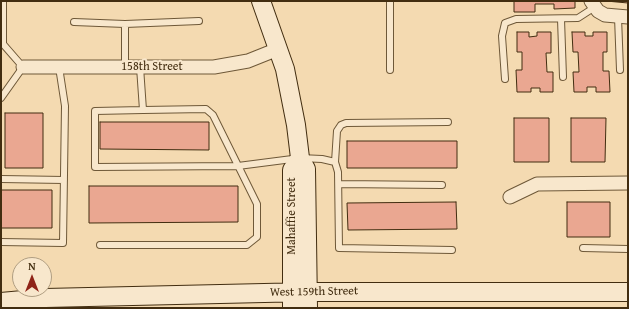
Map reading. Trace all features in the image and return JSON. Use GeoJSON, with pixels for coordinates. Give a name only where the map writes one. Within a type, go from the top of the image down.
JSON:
{"type":"FeatureCollection","features":[{"type":"Feature","properties":{"kind":"main road","name":"Mahaffie Street"},"geometry":{"type":"LineString","coordinates":[[261,1],[278,49],[290,90],[300,158],[306,169],[300,300]]}},
{"type":"Feature","properties":{"kind":"main road","name":"West 159th Street"},"geometry":{"type":"LineString","coordinates":[[1,302],[45,298],[300,300],[628,292]]}},
{"type":"Feature","properties":{"kind":"main road"},"geometry":{"type":"LineString","coordinates":[[1,307],[8,308]]}},
{"type":"Feature","properties":{"kind":"street"},"geometry":{"type":"LineString","coordinates":[[594,6],[605,15],[623,17]]}},
{"type":"Feature","properties":{"kind":"street","name":"158th Street"},"geometry":{"type":"LineString","coordinates":[[23,66],[214,67],[236,64],[262,57],[278,49]]}},
{"type":"Feature","properties":{"kind":"street"},"geometry":{"type":"LineString","coordinates":[[510,197],[538,184],[628,183]]}},
{"type":"Feature","properties":{"kind":"lane"},"geometry":{"type":"LineString","coordinates":[[1,98],[23,66],[2,44],[3,1]]}},
{"type":"Feature","properties":{"kind":"lane"},"geometry":{"type":"LineString","coordinates":[[390,1],[390,70]]}},
{"type":"Feature","properties":{"kind":"lane"},"geometry":{"type":"LineString","coordinates":[[505,79],[502,36],[505,22],[516,19],[578,18],[594,6]]}},
{"type":"Feature","properties":{"kind":"lane"},"geometry":{"type":"LineString","coordinates":[[620,70],[623,17]]}},
{"type":"Feature","properties":{"kind":"lane"},"geometry":{"type":"LineString","coordinates":[[561,19],[563,77]]}},
{"type":"Feature","properties":{"kind":"lane"},"geometry":{"type":"LineString","coordinates":[[74,22],[125,24],[199,21]]}},
{"type":"Feature","properties":{"kind":"lane"},"geometry":{"type":"LineString","coordinates":[[125,24],[126,66]]}},
{"type":"Feature","properties":{"kind":"lane"},"geometry":{"type":"LineString","coordinates":[[1,242],[64,243],[65,106],[59,66]]}},
{"type":"Feature","properties":{"kind":"lane"},"geometry":{"type":"LineString","coordinates":[[140,67],[143,110]]}},
{"type":"Feature","properties":{"kind":"lane"},"geometry":{"type":"LineString","coordinates":[[100,245],[246,245],[258,237],[257,204],[238,166],[213,115],[206,110],[95,111],[95,167],[238,166],[300,158],[322,159],[335,162]]}},
{"type":"Feature","properties":{"kind":"lane"},"geometry":{"type":"LineString","coordinates":[[448,122],[346,123],[341,125],[338,131],[335,162],[339,184],[339,248],[452,250]]}},
{"type":"Feature","properties":{"kind":"lane"},"geometry":{"type":"LineString","coordinates":[[1,179],[64,180]]}},
{"type":"Feature","properties":{"kind":"lane"},"geometry":{"type":"LineString","coordinates":[[339,184],[442,185]]}},
{"type":"Feature","properties":{"kind":"lane"},"geometry":{"type":"LineString","coordinates":[[583,248],[628,249]]}},
{"type":"Feature","properties":{"kind":"building"},"geometry":{"type":"Polygon","coordinates":[[[514,1],[575,1],[575,8],[554,9],[554,4],[535,4],[535,12],[514,12],[514,1]]]}},
{"type":"Feature","properties":{"kind":"building"},"geometry":{"type":"Polygon","coordinates":[[[606,1],[628,1],[628,3],[606,1]]]}},
{"type":"Feature","properties":{"kind":"building"},"geometry":{"type":"Polygon","coordinates":[[[517,32],[529,32],[529,37],[537,36],[537,32],[551,32],[551,53],[546,53],[547,72],[553,72],[553,92],[540,92],[540,88],[531,88],[531,92],[517,92],[516,70],[522,70],[522,52],[517,52],[517,32]]]}},
{"type":"Feature","properties":{"kind":"building"},"geometry":{"type":"Polygon","coordinates":[[[572,32],[585,32],[585,36],[593,36],[593,32],[607,32],[607,52],[603,52],[603,71],[609,71],[610,92],[596,92],[596,87],[587,87],[587,92],[574,92],[573,72],[579,72],[578,52],[573,52],[572,32]]]}},
{"type":"Feature","properties":{"kind":"building"},"geometry":{"type":"Polygon","coordinates":[[[5,113],[43,113],[43,168],[5,168],[5,113]]]}},
{"type":"Feature","properties":{"kind":"building"},"geometry":{"type":"Polygon","coordinates":[[[514,118],[549,118],[549,162],[514,162],[514,118]]]}},
{"type":"Feature","properties":{"kind":"building"},"geometry":{"type":"Polygon","coordinates":[[[571,118],[606,118],[605,162],[571,162],[571,118]]]}},
{"type":"Feature","properties":{"kind":"building"},"geometry":{"type":"Polygon","coordinates":[[[100,122],[209,122],[209,150],[100,149],[100,122]]]}},
{"type":"Feature","properties":{"kind":"building"},"geometry":{"type":"Polygon","coordinates":[[[347,141],[457,141],[457,168],[347,168],[347,141]]]}},
{"type":"Feature","properties":{"kind":"building"},"geometry":{"type":"Polygon","coordinates":[[[89,186],[238,186],[238,222],[89,223],[89,186]]]}},
{"type":"Feature","properties":{"kind":"building"},"geometry":{"type":"Polygon","coordinates":[[[1,190],[52,190],[52,228],[1,228],[1,190]]]}},
{"type":"Feature","properties":{"kind":"building"},"geometry":{"type":"Polygon","coordinates":[[[456,202],[457,229],[348,230],[347,203],[456,202]]]}},
{"type":"Feature","properties":{"kind":"building"},"geometry":{"type":"Polygon","coordinates":[[[567,202],[610,202],[610,237],[567,237],[567,202]]]}}]}
